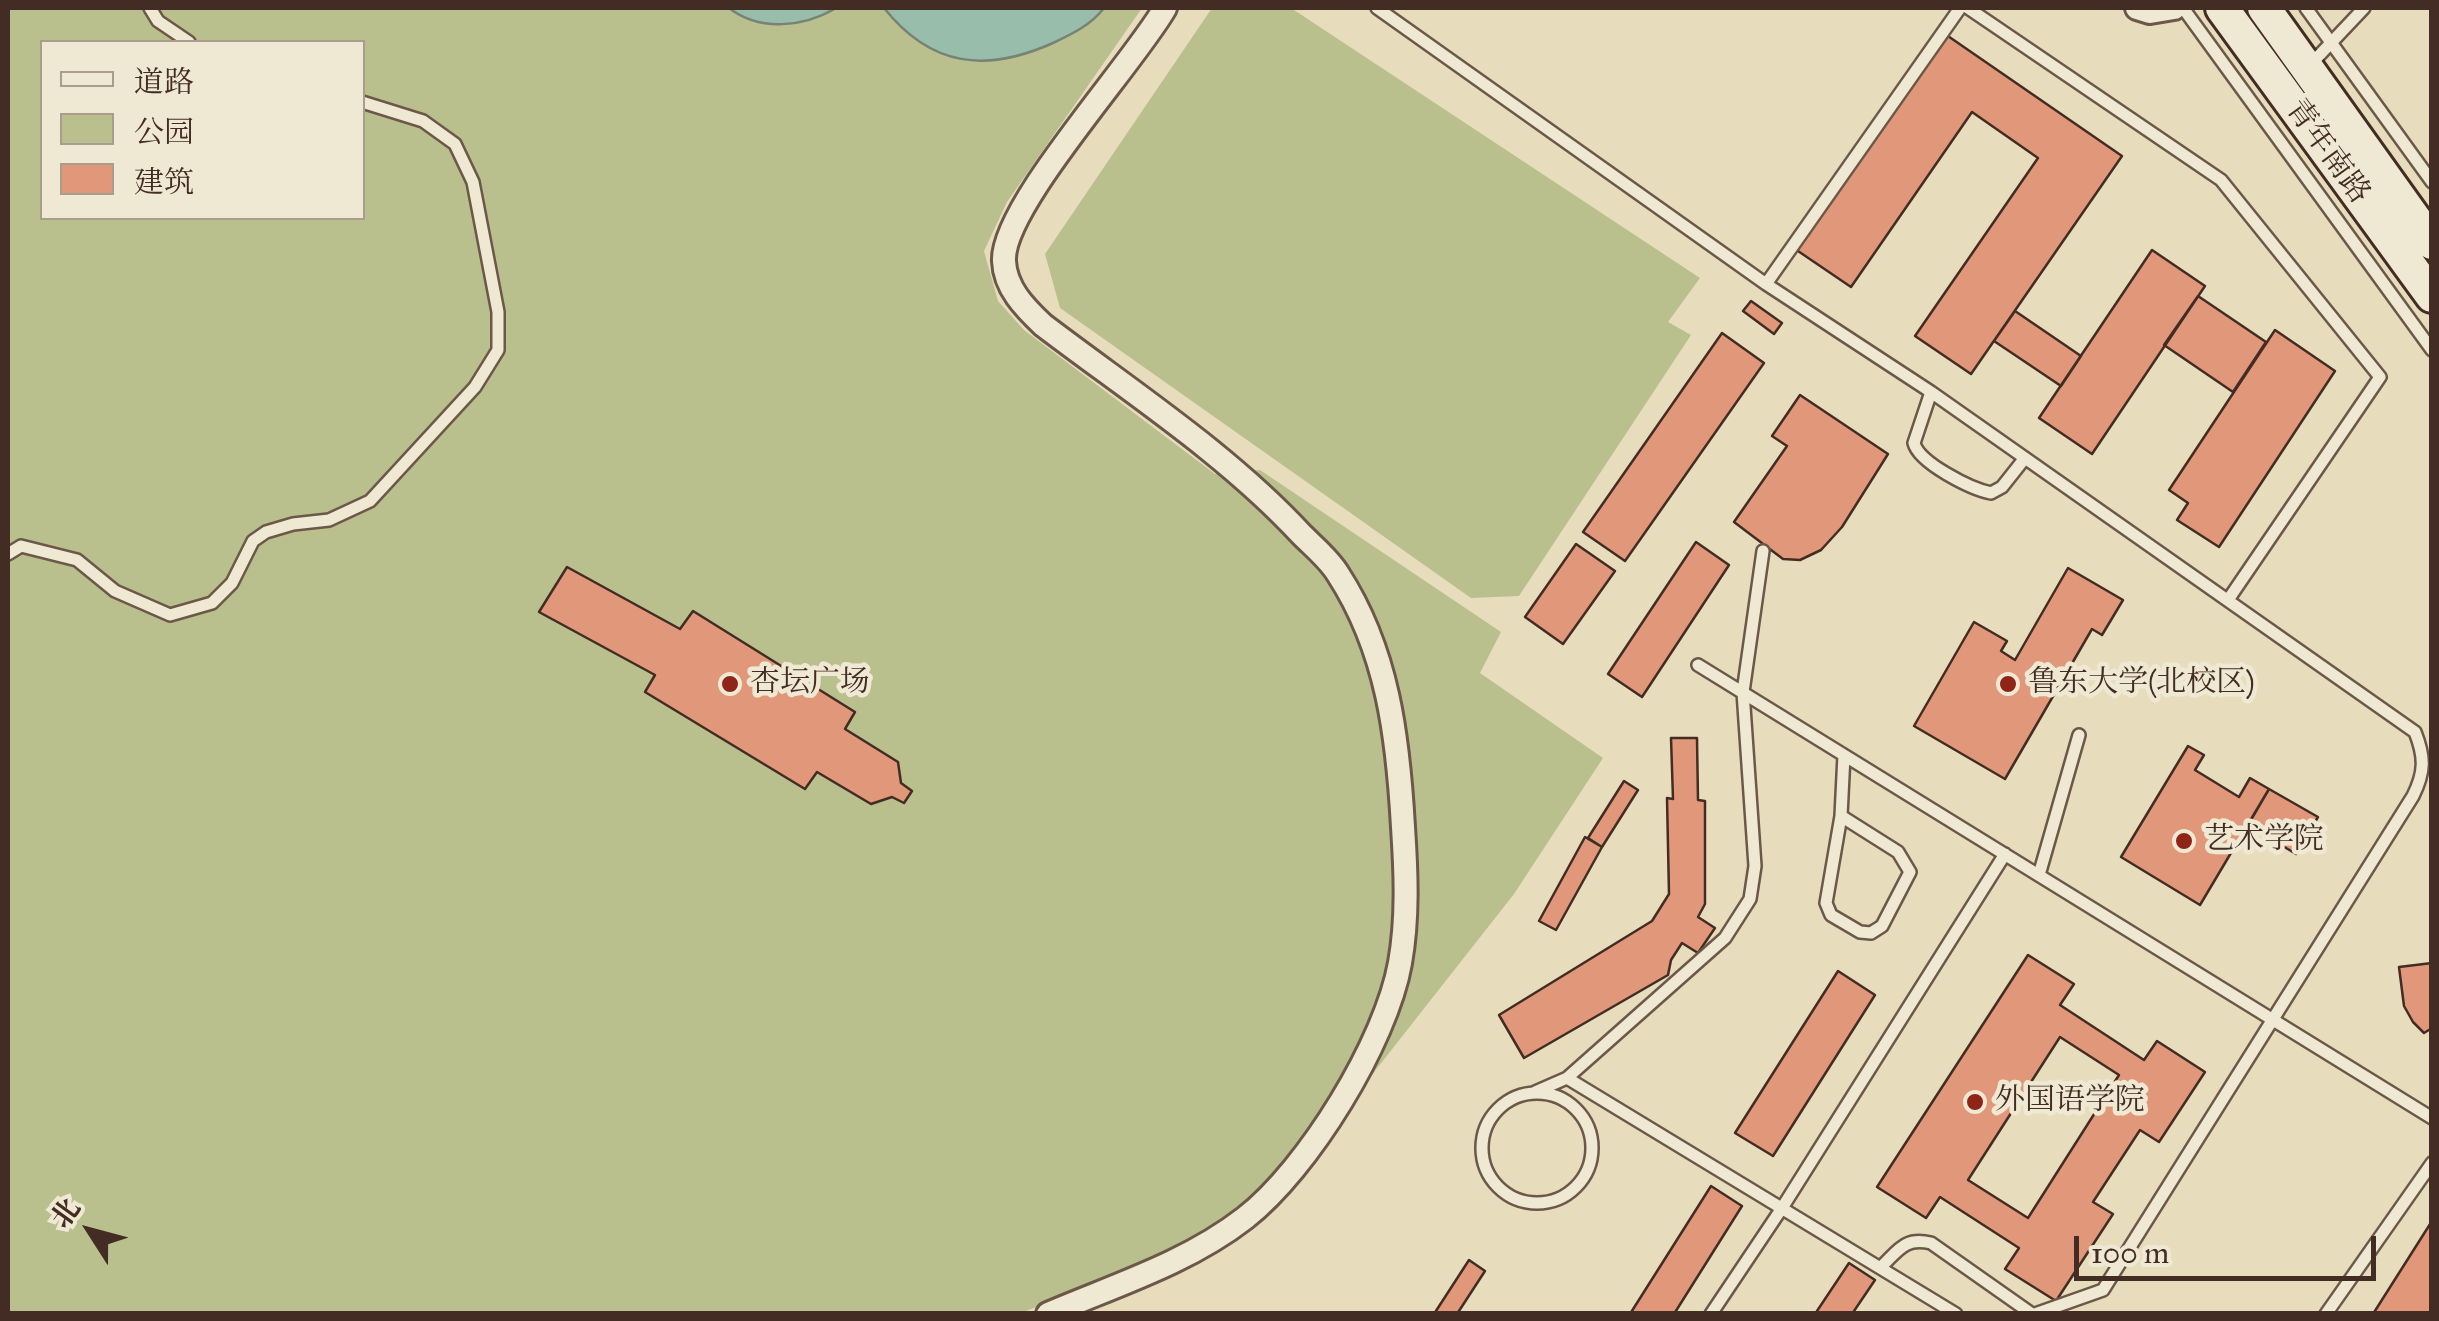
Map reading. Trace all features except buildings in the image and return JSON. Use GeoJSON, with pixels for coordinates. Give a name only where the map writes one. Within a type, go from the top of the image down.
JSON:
{"type":"FeatureCollection","features":[{"type":"Feature","properties":{"kind":"main road","name":"青年南路"},"geometry":{"type":"LineString","coordinates":[[2222,8],[2432,296]]}},
{"type":"Feature","properties":{"kind":"main road","name":"青年南路"},"geometry":{"type":"LineString","coordinates":[[2264,8],[2432,243]]}},
{"type":"Feature","properties":{"kind":"street"},"geometry":{"type":"LineString","coordinates":[[1048,1314],[1175,1262],[1245,1218],[1292,1175],[1369,1053],[1400,965],[1406,882],[1400,768],[1390,700],[1368,630],[1337,571],[1284,515],[1228,466],[1044,326],[1020,302],[1006,274],[1005,242],[1024,205],[1165,8]]}},
{"type":"Feature","properties":{"kind":"street"},"geometry":{"type":"LineString","coordinates":[[2137,8],[2150,12],[2174,8]]}},
{"type":"Feature","properties":{"kind":"lane"},"geometry":{"type":"LineString","coordinates":[[150,8],[158,21],[186,40]]}},
{"type":"Feature","properties":{"kind":"lane"},"geometry":{"type":"LineString","coordinates":[[1377,8],[1766,284],[1931,392],[2415,732],[2424,754],[2423,776],[2414,796],[2103,1290],[2033,1314],[1932,1243],[1915,1239],[1904,1244],[1880,1268]]}},
{"type":"Feature","properties":{"kind":"lane"},"geometry":{"type":"LineString","coordinates":[[1766,284],[1960,8]]}},
{"type":"Feature","properties":{"kind":"lane"},"geometry":{"type":"LineString","coordinates":[[1968,8],[2221,180],[2380,377],[2228,600]]}},
{"type":"Feature","properties":{"kind":"lane"},"geometry":{"type":"LineString","coordinates":[[2183,8],[2432,350]]}},
{"type":"Feature","properties":{"kind":"lane"},"geometry":{"type":"LineString","coordinates":[[2306,8],[2432,182]]}},
{"type":"Feature","properties":{"kind":"lane"},"geometry":{"type":"LineString","coordinates":[[2283,92],[2364,8]]}},
{"type":"Feature","properties":{"kind":"lane"},"geometry":{"type":"LineString","coordinates":[[8,554],[21,546],[76,560],[115,592],[170,615],[212,604],[232,584],[254,540],[292,524],[329,520],[370,501],[475,387],[498,350],[498,312],[474,182],[455,144],[423,121],[365,103]]}},
{"type":"Feature","properties":{"kind":"lane"},"geometry":{"type":"LineString","coordinates":[[1931,392],[1914,443],[1920,457],[1979,491],[1991,493],[2002,487],[2025,458]]}},
{"type":"Feature","properties":{"kind":"lane"},"geometry":{"type":"LineString","coordinates":[[1535,1092],[1561,1097],[1582,1114],[1593,1152],[1576,1188],[1540,1204],[1502,1191],[1486,1170],[1484,1130],[1499,1108],[1522,1094],[1566,1078],[1725,938],[1750,899],[1756,866],[1743,692],[1763,551]]}},
{"type":"Feature","properties":{"kind":"lane"},"geometry":{"type":"LineString","coordinates":[[1698,665],[2432,1118]]}},
{"type":"Feature","properties":{"kind":"lane"},"geometry":{"type":"LineString","coordinates":[[2038,874],[2079,735]]}},
{"type":"Feature","properties":{"kind":"lane"},"geometry":{"type":"LineString","coordinates":[[1841,816],[1898,852],[1910,872],[1882,926],[1871,933],[1860,932],[1831,915],[1826,903],[1841,816],[1844,755]]}},
{"type":"Feature","properties":{"kind":"lane"},"geometry":{"type":"LineString","coordinates":[[1711,1314],[2005,854]]}},
{"type":"Feature","properties":{"kind":"lane"},"geometry":{"type":"LineString","coordinates":[[1566,1078],[1956,1314]]}},
{"type":"Feature","properties":{"kind":"lane"},"geometry":{"type":"LineString","coordinates":[[2326,1314],[2432,1163]]}},
{"type":"Feature","properties":{"kind":"green space"},"geometry":{"type":"Polygon","coordinates":[[[8,8],[1142,8],[1007,202],[984,251],[998,301],[1024,330],[1215,474],[1260,470],[1501,632],[1480,673],[1603,758],[1514,894],[1371,1076],[1279,1183],[1161,1258],[1021,1313],[8,1314],[8,8]]]}},
{"type":"Feature","properties":{"kind":"green space"},"geometry":{"type":"Polygon","coordinates":[[[1212,8],[1291,8],[1700,278],[1668,322],[1691,335],[1519,596],[1471,598],[1060,308],[1045,254],[1212,8]]]}},
{"type":"Feature","properties":{"kind":"shaded area"},"geometry":{"type":"Polygon","coordinates":[[[729,8],[836,8],[796,23],[768,24],[729,8]]]}},
{"type":"Feature","properties":{"kind":"shaded area"},"geometry":{"type":"Polygon","coordinates":[[[884,8],[1104,8],[1087,24],[1053,43],[1028,53],[982,61],[940,53],[921,43],[884,8]]]}},
{"type":"Feature","properties":{"kind":"place","name":"杏坛广场"},"geometry":{"type":"Point","coordinates":[730,684]}},
{"type":"Feature","properties":{"kind":"place","name":"鲁东大学(北校区)"},"geometry":{"type":"Point","coordinates":[2008,684]}},
{"type":"Feature","properties":{"kind":"place","name":"艺术学院"},"geometry":{"type":"Point","coordinates":[2184,841]}},
{"type":"Feature","properties":{"kind":"place","name":"外国语学院"},"geometry":{"type":"Point","coordinates":[1975,1102]}}]}
